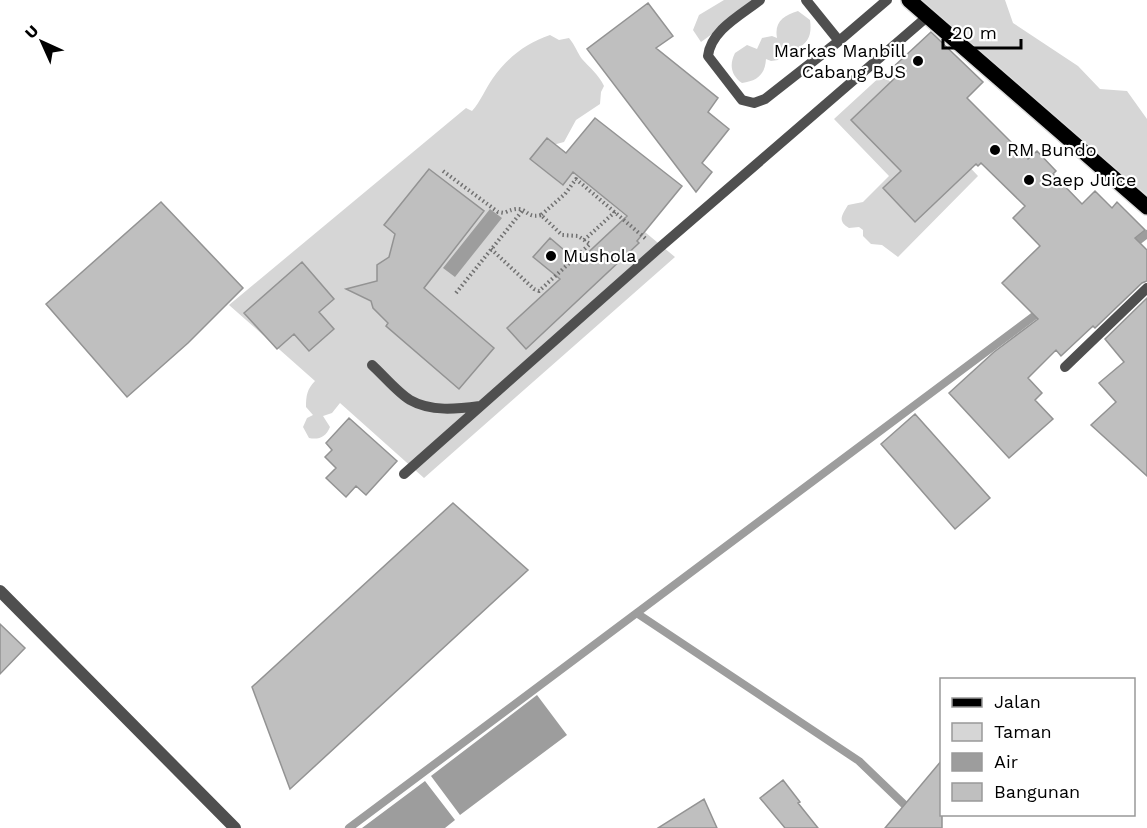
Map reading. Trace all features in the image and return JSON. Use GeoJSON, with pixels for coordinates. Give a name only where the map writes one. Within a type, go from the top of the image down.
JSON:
{"type":"FeatureCollection","features":[{"type":"Feature","properties":{"kind":"main road"},"geometry":{"type":"LineString","coordinates":[[909,0],[1147,207]]}},
{"type":"Feature","properties":{"kind":"street"},"geometry":{"type":"LineString","coordinates":[[0,591],[235,828]]}},
{"type":"Feature","properties":{"kind":"lane"},"geometry":{"type":"LineString","coordinates":[[760,0],[716,35],[709,46],[708,56],[742,100],[754,103],[765,99],[887,0]]}},
{"type":"Feature","properties":{"kind":"lane"},"geometry":{"type":"LineString","coordinates":[[806,0],[839,41]]}},
{"type":"Feature","properties":{"kind":"lane"},"geometry":{"type":"LineString","coordinates":[[404,474],[658,249],[928,16]]}},
{"type":"Feature","properties":{"kind":"lane"},"geometry":{"type":"LineString","coordinates":[[1065,367],[1147,288]]}},
{"type":"Feature","properties":{"kind":"lane"},"geometry":{"type":"LineString","coordinates":[[372,365],[410,400],[427,406],[452,410],[480,406]]}},
{"type":"Feature","properties":{"kind":"path"},"geometry":{"type":"LineString","coordinates":[[443,171],[498,212],[504,213],[515,208],[532,216],[541,215],[565,194],[576,180],[658,249]]}},
{"type":"Feature","properties":{"kind":"path"},"geometry":{"type":"LineString","coordinates":[[456,293],[523,210]]}},
{"type":"Feature","properties":{"kind":"path"},"geometry":{"type":"LineString","coordinates":[[584,240],[616,212]]}},
{"type":"Feature","properties":{"kind":"path"},"geometry":{"type":"LineString","coordinates":[[491,249],[539,291],[590,244],[573,234],[562,235],[541,215]]}},
{"type":"Feature","properties":{"kind":"green space"},"geometry":{"type":"Polygon","coordinates":[[[724,0],[759,0],[701,42],[693,30],[699,15],[724,0]]]}},
{"type":"Feature","properties":{"kind":"green space"},"geometry":{"type":"Polygon","coordinates":[[[909,0],[1005,0],[1013,23],[1078,66],[1100,89],[1127,91],[1147,119],[1147,195],[909,0]]]}},
{"type":"Feature","properties":{"kind":"green space"},"geometry":{"type":"Polygon","coordinates":[[[798,11],[810,20],[810,33],[807,40],[797,49],[784,46],[778,60],[766,59],[762,73],[752,81],[742,83],[735,77],[732,62],[735,53],[747,45],[757,49],[762,38],[772,36],[777,38],[776,32],[781,20],[798,11]]]}},
{"type":"Feature","properties":{"kind":"green space"},"geometry":{"type":"Polygon","coordinates":[[[550,35],[559,40],[569,38],[582,59],[604,86],[600,104],[576,120],[564,142],[549,146],[539,166],[562,185],[573,172],[610,198],[610,203],[675,257],[424,478],[340,403],[332,413],[323,416],[330,427],[326,433],[316,439],[309,438],[303,427],[307,418],[313,415],[306,407],[306,403],[309,390],[315,381],[229,305],[466,108],[472,111],[504,64],[525,47],[550,35]]]}},
{"type":"Feature","properties":{"kind":"green space"},"geometry":{"type":"Polygon","coordinates":[[[883,74],[978,176],[898,257],[882,245],[871,244],[863,236],[863,230],[859,227],[849,228],[842,220],[848,205],[863,202],[889,176],[834,119],[883,74]]]}},
{"type":"Feature","properties":{"kind":"water"},"geometry":{"type":"Polygon","coordinates":[[[490,209],[502,218],[455,277],[443,268],[490,209]]]}},
{"type":"Feature","properties":{"kind":"water"},"geometry":{"type":"Polygon","coordinates":[[[537,695],[567,735],[460,815],[431,776],[537,695]]]}},
{"type":"Feature","properties":{"kind":"water"},"geometry":{"type":"Polygon","coordinates":[[[425,781],[455,820],[445,828],[362,828],[425,781]]]}},
{"type":"Feature","properties":{"kind":"building"},"geometry":{"type":"Polygon","coordinates":[[[648,3],[673,36],[656,48],[718,98],[708,112],[729,129],[702,163],[712,172],[696,192],[587,49],[648,3]]]}},
{"type":"Feature","properties":{"kind":"building"},"geometry":{"type":"Polygon","coordinates":[[[931,32],[983,82],[967,98],[1028,159],[1037,151],[1056,171],[1053,174],[1082,204],[1095,191],[1112,208],[1117,202],[1145,230],[1135,238],[1147,250],[1147,281],[1061,356],[1056,350],[1028,378],[1042,393],[1035,400],[1053,419],[1009,458],[949,393],[994,352],[1038,319],[1002,283],[1040,246],[1013,218],[1025,206],[981,163],[978,166],[976,164],[915,222],[883,188],[901,171],[851,120],[896,77],[890,70],[931,32]]]}},
{"type":"Feature","properties":{"kind":"building"},"geometry":{"type":"Polygon","coordinates":[[[595,118],[682,186],[637,241],[639,243],[526,349],[507,328],[560,279],[533,257],[550,238],[578,262],[627,216],[573,172],[563,185],[530,159],[547,138],[566,153],[595,118]]]}},
{"type":"Feature","properties":{"kind":"building"},"geometry":{"type":"Polygon","coordinates":[[[429,169],[484,211],[424,288],[494,348],[459,389],[386,326],[388,323],[373,308],[371,301],[346,289],[377,281],[377,265],[389,257],[395,234],[384,225],[429,169]]]}},
{"type":"Feature","properties":{"kind":"building"},"geometry":{"type":"Polygon","coordinates":[[[161,202],[243,288],[188,343],[127,397],[46,304],[161,202]]]}},
{"type":"Feature","properties":{"kind":"building"},"geometry":{"type":"Polygon","coordinates":[[[302,262],[334,299],[319,312],[334,329],[309,351],[294,334],[277,349],[244,313],[302,262]]]}},
{"type":"Feature","properties":{"kind":"building"},"geometry":{"type":"Polygon","coordinates":[[[1147,298],[1147,476],[1091,425],[1116,402],[1099,383],[1124,362],[1105,339],[1147,298]]]}},
{"type":"Feature","properties":{"kind":"building"},"geometry":{"type":"Polygon","coordinates":[[[915,414],[990,498],[955,529],[881,444],[915,414]]]}},
{"type":"Feature","properties":{"kind":"building"},"geometry":{"type":"Polygon","coordinates":[[[349,418],[397,461],[366,495],[356,486],[346,497],[326,478],[336,468],[325,457],[332,450],[326,443],[349,418]]]}},
{"type":"Feature","properties":{"kind":"building"},"geometry":{"type":"Polygon","coordinates":[[[453,503],[528,570],[290,789],[252,687],[453,503]]]}},
{"type":"Feature","properties":{"kind":"building"},"geometry":{"type":"Polygon","coordinates":[[[0,624],[25,648],[0,674],[0,624]]]}},
{"type":"Feature","properties":{"kind":"building"},"geometry":{"type":"Polygon","coordinates":[[[940,762],[942,828],[885,828],[940,762]]]}},
{"type":"Feature","properties":{"kind":"building"},"geometry":{"type":"Polygon","coordinates":[[[783,780],[818,828],[785,828],[760,798],[783,780]]]}},
{"type":"Feature","properties":{"kind":"building"},"geometry":{"type":"Polygon","coordinates":[[[704,799],[717,828],[658,828],[704,799]]]}},
{"type":"Feature","properties":{"kind":"waterway"},"geometry":{"type":"LineString","coordinates":[[1130,247],[1147,234]]}},
{"type":"Feature","properties":{"kind":"waterway"},"geometry":{"type":"LineString","coordinates":[[349,828],[1042,310]]}},
{"type":"Feature","properties":{"kind":"waterway"},"geometry":{"type":"LineString","coordinates":[[638,614],[859,761],[911,811]]}},
{"type":"Feature","properties":{"kind":"place","name":"Markas Manbill Cabang BJS"},"geometry":{"type":"Point","coordinates":[918,61]}},
{"type":"Feature","properties":{"kind":"place","name":"RM Bundo"},"geometry":{"type":"Point","coordinates":[995,150]}},
{"type":"Feature","properties":{"kind":"place","name":"Saep Juice"},"geometry":{"type":"Point","coordinates":[1029,180]}},
{"type":"Feature","properties":{"kind":"place","name":"Mushola"},"geometry":{"type":"Point","coordinates":[551,256]}}]}
